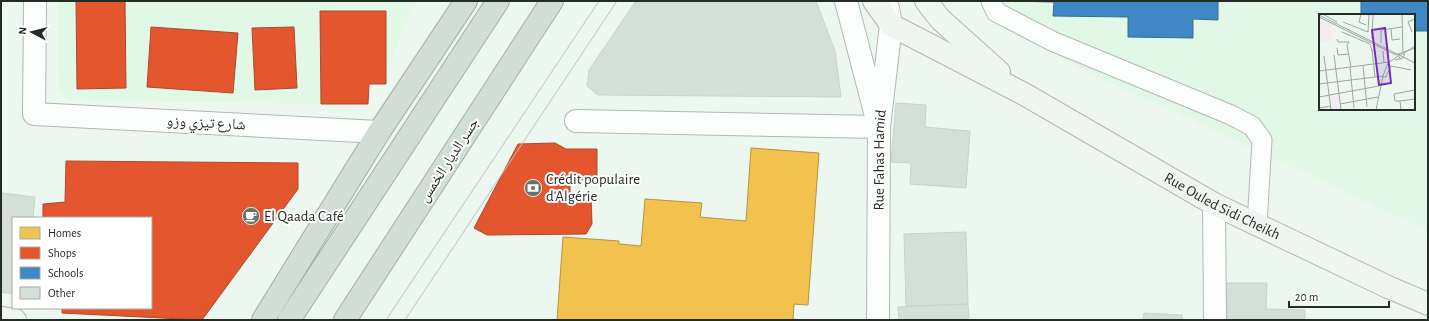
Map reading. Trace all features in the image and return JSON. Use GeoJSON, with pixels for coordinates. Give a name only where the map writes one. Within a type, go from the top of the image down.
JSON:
{"type":"FeatureCollection","features":[{"type":"Feature","properties":{"kind":"highway"},"geometry":{"type":"LineString","coordinates":[[264,320],[379,132],[466,1]]}},
{"type":"Feature","properties":{"kind":"highway"},"geometry":{"type":"LineString","coordinates":[[292,315],[498,1]]}},
{"type":"Feature","properties":{"kind":"highway","name":"جسر الديار الخمس"},"geometry":{"type":"LineString","coordinates":[[345,320],[552,1]]}},
{"type":"Feature","properties":{"kind":"main road","name":"Rue Ouled Sidi Cheikh"},"geometry":{"type":"LineString","coordinates":[[874,1],[891,25],[1024,94],[1214,204],[1381,284],[1428,304]]}},
{"type":"Feature","properties":{"kind":"main road","name":"Rue Ouled Sidi Cheikh"},"geometry":{"type":"LineString","coordinates":[[926,1],[940,19],[1024,94]]}},
{"type":"Feature","properties":{"kind":"main road"},"geometry":{"type":"LineString","coordinates":[[1,318],[15,320]]}},
{"type":"Feature","properties":{"kind":"street","name":"شارع تيزي وزو"},"geometry":{"type":"LineString","coordinates":[[34,1],[34,114],[379,132]]}},
{"type":"Feature","properties":{"kind":"street"},"geometry":{"type":"LineString","coordinates":[[576,121],[879,127],[846,1]]}},
{"type":"Feature","properties":{"kind":"street","name":"Rue Fahas Hamid"},"geometry":{"type":"LineString","coordinates":[[878,320],[879,127],[891,25],[887,1]]}},
{"type":"Feature","properties":{"kind":"street"},"geometry":{"type":"LineString","coordinates":[[1214,204],[1215,320]]}},
{"type":"Feature","properties":{"kind":"lane"},"geometry":{"type":"LineString","coordinates":[[991,1],[996,12],[1052,41],[1231,115],[1252,126],[1262,140],[1256,225]]}},
{"type":"Feature","properties":{"kind":"shaded area"},"geometry":{"type":"Polygon","coordinates":[[[58,1],[417,1],[399,38],[386,84],[369,84],[368,104],[321,104],[71,100],[64,97],[59,90],[58,1]]]}},
{"type":"Feature","properties":{"kind":"shaded area"},"geometry":{"type":"Polygon","coordinates":[[[980,1],[1428,1],[1428,231],[1087,72],[1008,29],[980,1]]]}},
{"type":"Feature","properties":{"kind":"building: Homes"},"geometry":{"type":"Polygon","coordinates":[[[751,148],[819,153],[808,305],[794,304],[793,320],[557,320],[563,237],[619,241],[619,244],[641,246],[645,199],[702,203],[700,217],[746,221],[751,148]]]}},
{"type":"Feature","properties":{"kind":"building: Shops"},"geometry":{"type":"Polygon","coordinates":[[[76,1],[125,1],[126,88],[77,89],[76,1]]]}},
{"type":"Feature","properties":{"kind":"building: Shops"},"geometry":{"type":"Polygon","coordinates":[[[320,11],[386,11],[386,84],[369,84],[368,104],[321,104],[320,11]]]}},
{"type":"Feature","properties":{"kind":"building: Shops"},"geometry":{"type":"Polygon","coordinates":[[[151,27],[238,33],[233,93],[147,87],[151,27]]]}},
{"type":"Feature","properties":{"kind":"building: Shops"},"geometry":{"type":"Polygon","coordinates":[[[294,27],[297,88],[255,90],[252,28],[294,27]]]}},
{"type":"Feature","properties":{"kind":"building: Shops","name":"Crédit populaire d'Algérie"},"geometry":{"type":"Polygon","coordinates":[[[555,143],[566,149],[597,149],[597,180],[570,180],[570,196],[591,196],[592,224],[586,234],[487,235],[474,228],[518,144],[555,143]]]}},
{"type":"Feature","properties":{"kind":"building: Shops"},"geometry":{"type":"Polygon","coordinates":[[[66,161],[298,163],[298,189],[202,320],[62,313],[62,309],[152,309],[152,217],[43,217],[43,204],[65,202],[66,161]]]}},
{"type":"Feature","properties":{"kind":"building: Schools"},"geometry":{"type":"Polygon","coordinates":[[[1009,1],[1218,1],[1218,20],[1193,19],[1193,38],[1128,37],[1128,17],[1053,16],[1054,2],[1009,1]]]}},
{"type":"Feature","properties":{"kind":"building: Schools"},"geometry":{"type":"Polygon","coordinates":[[[1361,1],[1428,1],[1428,31],[1415,31],[1415,14],[1361,14],[1361,1]]]}},
{"type":"Feature","properties":{"kind":"building: Other"},"geometry":{"type":"Polygon","coordinates":[[[636,1],[816,1],[835,51],[841,97],[598,95],[587,86],[589,70],[636,1]]]}},
{"type":"Feature","properties":{"kind":"building: Other"},"geometry":{"type":"Polygon","coordinates":[[[896,103],[926,105],[925,127],[970,131],[966,188],[910,184],[911,163],[891,162],[896,103]]]}},
{"type":"Feature","properties":{"kind":"building: Other"},"geometry":{"type":"Polygon","coordinates":[[[1,193],[35,197],[33,217],[12,217],[12,294],[1,292],[1,193]]]}},
{"type":"Feature","properties":{"kind":"building: Other"},"geometry":{"type":"Polygon","coordinates":[[[966,232],[968,304],[906,306],[904,234],[966,232]]]}},
{"type":"Feature","properties":{"kind":"building: Other"},"geometry":{"type":"Polygon","coordinates":[[[1227,283],[1267,283],[1266,309],[1305,310],[1305,320],[1227,320],[1227,283]]]}},
{"type":"Feature","properties":{"kind":"building: Other"},"geometry":{"type":"Polygon","coordinates":[[[968,304],[969,320],[899,320],[898,307],[968,304]]]}},
{"type":"Feature","properties":{"kind":"building: Other"},"geometry":{"type":"Polygon","coordinates":[[[1144,313],[1182,315],[1182,320],[1143,320],[1144,313]]]}},
{"type":"Feature","properties":{"kind":"tram line"},"geometry":{"type":"LineString","coordinates":[[386,320],[599,1]]}},
{"type":"Feature","properties":{"kind":"tram line"},"geometry":{"type":"LineString","coordinates":[[405,320],[617,1]]}},
{"type":"Feature","properties":{"kind":"place","name":"Crédit populaire d'Algérie"},"geometry":{"type":"Point","coordinates":[533,188]}},
{"type":"Feature","properties":{"kind":"place","name":"El Qaada Café"},"geometry":{"type":"Point","coordinates":[251,216]}}]}
